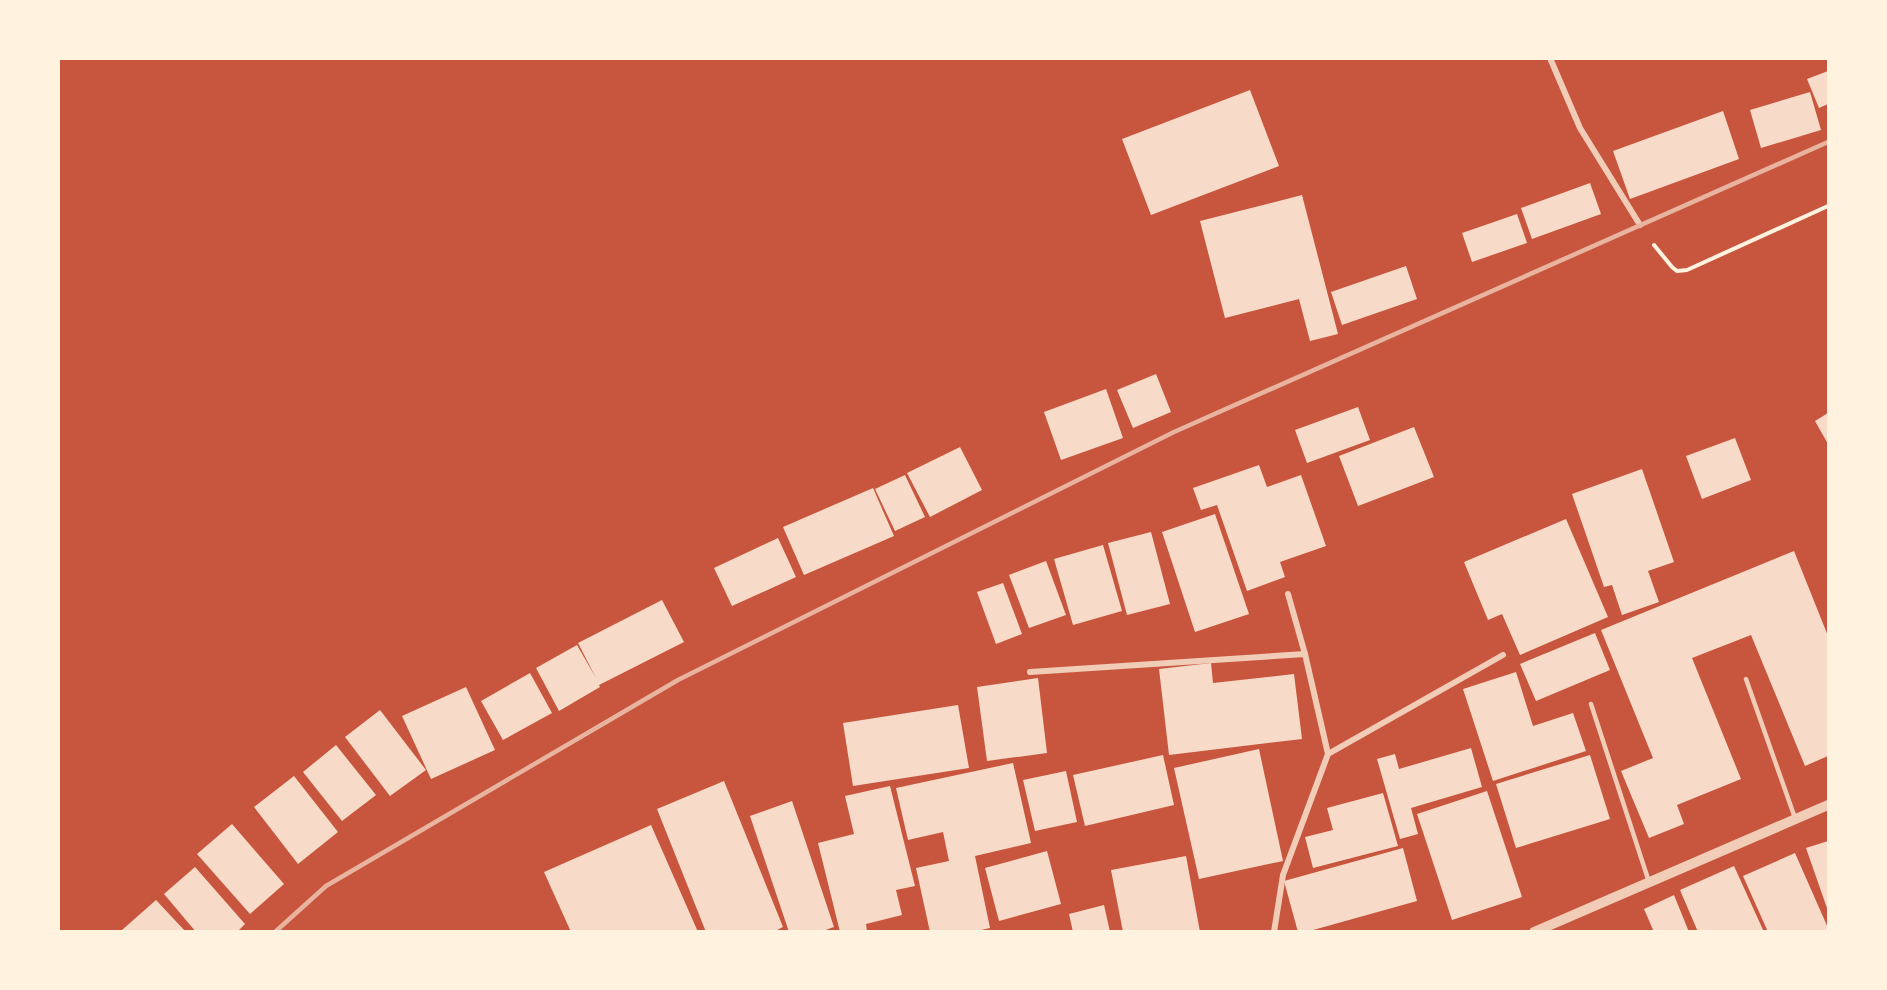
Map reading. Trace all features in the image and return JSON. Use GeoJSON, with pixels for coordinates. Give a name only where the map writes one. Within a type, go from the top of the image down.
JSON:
{"type":"FeatureCollection","features":[{"type":"Feature","properties":{"kind":"street"},"geometry":{"type":"LineString","coordinates":[[1550,58],[1580,128],[1640,225]]}},
{"type":"Feature","properties":{"kind":"street"},"geometry":{"type":"LineString","coordinates":[[1274,932],[1283,875],[1329,754],[1288,594]]}},
{"type":"Feature","properties":{"kind":"street"},"geometry":{"type":"LineString","coordinates":[[1030,672],[1305,654]]}},
{"type":"Feature","properties":{"kind":"street"},"geometry":{"type":"LineString","coordinates":[[1329,754],[1503,656]]}},
{"type":"Feature","properties":{"kind":"street"},"geometry":{"type":"LineString","coordinates":[[1534,932],[1828,805]]}},
{"type":"Feature","properties":{"kind":"lane"},"geometry":{"type":"LineString","coordinates":[[1746,679],[1795,819]]}},
{"type":"Feature","properties":{"kind":"lane"},"geometry":{"type":"LineString","coordinates":[[1591,704],[1649,882]]}},
{"type":"Feature","properties":{"kind":"path"},"geometry":{"type":"LineString","coordinates":[[1640,225],[1672,267],[1677,271],[1687,270],[1828,206]]}},
{"type":"Feature","properties":{"kind":"building"},"geometry":{"type":"Polygon","coordinates":[[[1828,71],[1828,104],[1819,108],[1807,79],[1828,71]]]}},
{"type":"Feature","properties":{"kind":"building"},"geometry":{"type":"Polygon","coordinates":[[[1250,90],[1279,166],[1151,215],[1122,139],[1250,90]]]}},
{"type":"Feature","properties":{"kind":"building"},"geometry":{"type":"Polygon","coordinates":[[[1810,92],[1821,130],[1761,148],[1750,110],[1810,92]]]}},
{"type":"Feature","properties":{"kind":"building"},"geometry":{"type":"Polygon","coordinates":[[[1723,111],[1739,159],[1630,199],[1613,151],[1723,111]]]}},
{"type":"Feature","properties":{"kind":"building"},"geometry":{"type":"Polygon","coordinates":[[[1590,183],[1601,214],[1532,239],[1521,208],[1590,183]]]}},
{"type":"Feature","properties":{"kind":"building"},"geometry":{"type":"Polygon","coordinates":[[[1302,195],[1338,334],[1310,341],[1299,299],[1225,318],[1200,221],[1302,195]]]}},
{"type":"Feature","properties":{"kind":"building"},"geometry":{"type":"Polygon","coordinates":[[[1517,214],[1527,243],[1472,262],[1462,233],[1517,214]]]}},
{"type":"Feature","properties":{"kind":"building"},"geometry":{"type":"Polygon","coordinates":[[[1406,266],[1417,299],[1342,325],[1331,292],[1406,266]]]}},
{"type":"Feature","properties":{"kind":"building"},"geometry":{"type":"Polygon","coordinates":[[[1156,374],[1171,412],[1133,428],[1117,390],[1156,374]]]}},
{"type":"Feature","properties":{"kind":"building"},"geometry":{"type":"Polygon","coordinates":[[[1106,389],[1123,438],[1061,460],[1044,412],[1106,389]]]}},
{"type":"Feature","properties":{"kind":"building"},"geometry":{"type":"Polygon","coordinates":[[[1358,407],[1370,440],[1307,463],[1295,430],[1358,407]]]}},
{"type":"Feature","properties":{"kind":"building"},"geometry":{"type":"Polygon","coordinates":[[[1828,413],[1828,444],[1815,421],[1828,413]]]}},
{"type":"Feature","properties":{"kind":"building"},"geometry":{"type":"Polygon","coordinates":[[[1414,427],[1434,477],[1358,506],[1339,456],[1414,427]]]}},
{"type":"Feature","properties":{"kind":"building"},"geometry":{"type":"Polygon","coordinates":[[[1735,438],[1751,480],[1702,499],[1686,456],[1735,438]]]}},
{"type":"Feature","properties":{"kind":"building"},"geometry":{"type":"Polygon","coordinates":[[[960,447],[982,490],[930,517],[907,473],[960,447]]]}},
{"type":"Feature","properties":{"kind":"building"},"geometry":{"type":"Polygon","coordinates":[[[1259,465],[1267,487],[1301,475],[1326,546],[1280,562],[1285,577],[1247,591],[1217,505],[1201,510],[1193,488],[1259,465]]]}},
{"type":"Feature","properties":{"kind":"building"},"geometry":{"type":"Polygon","coordinates":[[[1642,469],[1674,562],[1648,571],[1659,602],[1622,615],[1612,585],[1604,587],[1572,494],[1642,469]]]}},
{"type":"Feature","properties":{"kind":"building"},"geometry":{"type":"Polygon","coordinates":[[[905,475],[925,517],[895,531],[875,489],[905,475]]]}},
{"type":"Feature","properties":{"kind":"building"},"geometry":{"type":"Polygon","coordinates":[[[873,488],[894,536],[804,575],[783,527],[873,488]]]}},
{"type":"Feature","properties":{"kind":"building"},"geometry":{"type":"Polygon","coordinates":[[[1215,514],[1249,614],[1195,632],[1162,532],[1215,514]]]}},
{"type":"Feature","properties":{"kind":"building"},"geometry":{"type":"Polygon","coordinates":[[[1566,519],[1608,617],[1520,655],[1502,614],[1488,620],[1464,562],[1566,519]]]}},
{"type":"Feature","properties":{"kind":"building"},"geometry":{"type":"Polygon","coordinates":[[[1151,532],[1170,604],[1127,615],[1108,543],[1151,532]]]}},
{"type":"Feature","properties":{"kind":"building"},"geometry":{"type":"Polygon","coordinates":[[[778,538],[796,577],[732,606],[714,568],[778,538]]]}},
{"type":"Feature","properties":{"kind":"building"},"geometry":{"type":"Polygon","coordinates":[[[1103,545],[1122,611],[1073,625],[1054,559],[1103,545]]]}},
{"type":"Feature","properties":{"kind":"building"},"geometry":{"type":"Polygon","coordinates":[[[1794,551],[1828,636],[1828,756],[1805,766],[1751,635],[1692,658],[1741,779],[1677,805],[1684,824],[1649,838],[1621,771],[1653,758],[1601,630],[1794,551]]]}},
{"type":"Feature","properties":{"kind":"building"},"geometry":{"type":"Polygon","coordinates":[[[1046,561],[1066,615],[1029,628],[1009,575],[1046,561]]]}},
{"type":"Feature","properties":{"kind":"building"},"geometry":{"type":"Polygon","coordinates":[[[1003,583],[1022,634],[996,644],[977,592],[1003,583]]]}},
{"type":"Feature","properties":{"kind":"building"},"geometry":{"type":"Polygon","coordinates":[[[662,600],[684,642],[599,685],[600,687],[559,711],[536,668],[577,645],[596,678],[578,643],[662,600]]]}},
{"type":"Feature","properties":{"kind":"building"},"geometry":{"type":"Polygon","coordinates":[[[1595,633],[1610,670],[1536,701],[1520,664],[1595,633]]]}},
{"type":"Feature","properties":{"kind":"building"},"geometry":{"type":"Polygon","coordinates":[[[1211,663],[1213,683],[1294,674],[1302,739],[1169,755],[1159,669],[1211,663]]]}},
{"type":"Feature","properties":{"kind":"building"},"geometry":{"type":"Polygon","coordinates":[[[1516,672],[1533,726],[1573,713],[1586,751],[1493,781],[1463,689],[1516,672]]]}},
{"type":"Feature","properties":{"kind":"building"},"geometry":{"type":"Polygon","coordinates":[[[530,673],[552,713],[503,740],[481,701],[530,673]]]}},
{"type":"Feature","properties":{"kind":"building"},"geometry":{"type":"Polygon","coordinates":[[[1038,678],[1047,753],[987,761],[977,687],[1038,678]]]}},
{"type":"Feature","properties":{"kind":"building"},"geometry":{"type":"Polygon","coordinates":[[[466,687],[495,750],[431,779],[402,716],[466,687]]]}},
{"type":"Feature","properties":{"kind":"building"},"geometry":{"type":"Polygon","coordinates":[[[958,705],[969,768],[853,786],[843,723],[958,705]]]}},
{"type":"Feature","properties":{"kind":"building"},"geometry":{"type":"Polygon","coordinates":[[[380,710],[426,770],[390,796],[345,737],[380,710]]]}},
{"type":"Feature","properties":{"kind":"building"},"geometry":{"type":"Polygon","coordinates":[[[336,745],[376,795],[342,821],[303,772],[336,745]]]}},
{"type":"Feature","properties":{"kind":"building"},"geometry":{"type":"Polygon","coordinates":[[[1471,748],[1482,787],[1411,808],[1418,834],[1400,839],[1377,759],[1395,754],[1399,769],[1471,748]]]}},
{"type":"Feature","properties":{"kind":"building"},"geometry":{"type":"Polygon","coordinates":[[[1259,749],[1283,861],[1199,879],[1174,768],[1259,749]]]}},
{"type":"Feature","properties":{"kind":"building"},"geometry":{"type":"Polygon","coordinates":[[[1163,755],[1174,805],[1085,826],[1073,775],[1163,755]]]}},
{"type":"Feature","properties":{"kind":"building"},"geometry":{"type":"Polygon","coordinates":[[[1590,755],[1610,819],[1516,848],[1496,784],[1590,755]]]}},
{"type":"Feature","properties":{"kind":"building"},"geometry":{"type":"Polygon","coordinates":[[[1013,763],[1031,843],[975,856],[990,928],[973,932],[930,932],[916,868],[949,861],[943,832],[908,840],[896,788],[1013,763]]]}},
{"type":"Feature","properties":{"kind":"building"},"geometry":{"type":"Polygon","coordinates":[[[1066,771],[1077,822],[1035,831],[1023,780],[1066,771]]]}},
{"type":"Feature","properties":{"kind":"building"},"geometry":{"type":"Polygon","coordinates":[[[294,776],[338,832],[298,864],[254,807],[294,776]]]}},
{"type":"Feature","properties":{"kind":"building"},"geometry":{"type":"Polygon","coordinates":[[[724,781],[783,927],[773,932],[706,932],[657,809],[724,781]]]}},
{"type":"Feature","properties":{"kind":"building"},"geometry":{"type":"Polygon","coordinates":[[[890,786],[915,886],[896,890],[902,915],[866,924],[867,932],[840,932],[818,843],[854,834],[845,796],[890,786]]]}},
{"type":"Feature","properties":{"kind":"building"},"geometry":{"type":"Polygon","coordinates":[[[1487,791],[1522,897],[1452,920],[1417,814],[1487,791]]]}},
{"type":"Feature","properties":{"kind":"building"},"geometry":{"type":"Polygon","coordinates":[[[1383,793],[1398,846],[1313,868],[1305,837],[1333,830],[1327,808],[1383,793]]]}},
{"type":"Feature","properties":{"kind":"building"},"geometry":{"type":"Polygon","coordinates":[[[792,801],[834,927],[820,932],[789,932],[750,816],[792,801]]]}},
{"type":"Feature","properties":{"kind":"building"},"geometry":{"type":"Polygon","coordinates":[[[232,824],[284,884],[250,914],[197,854],[232,824]]]}},
{"type":"Feature","properties":{"kind":"building"},"geometry":{"type":"Polygon","coordinates":[[[651,825],[698,932],[571,932],[544,872],[651,825]]]}},
{"type":"Feature","properties":{"kind":"building"},"geometry":{"type":"Polygon","coordinates":[[[1828,841],[1828,911],[1806,848],[1828,841]]]}},
{"type":"Feature","properties":{"kind":"building"},"geometry":{"type":"Polygon","coordinates":[[[1403,848],[1417,901],[1306,932],[1298,932],[1284,881],[1403,848]]]}},
{"type":"Feature","properties":{"kind":"building"},"geometry":{"type":"Polygon","coordinates":[[[1047,851],[1061,904],[999,921],[985,868],[1047,851]]]}},
{"type":"Feature","properties":{"kind":"building"},"geometry":{"type":"Polygon","coordinates":[[[1795,853],[1828,932],[1768,932],[1743,876],[1795,853]]]}},
{"type":"Feature","properties":{"kind":"building"},"geometry":{"type":"Polygon","coordinates":[[[1186,856],[1200,932],[1123,932],[1111,870],[1186,856]]]}},
{"type":"Feature","properties":{"kind":"building"},"geometry":{"type":"Polygon","coordinates":[[[1734,866],[1764,932],[1698,932],[1680,890],[1734,866]]]}},
{"type":"Feature","properties":{"kind":"building"},"geometry":{"type":"Polygon","coordinates":[[[195,867],[245,924],[237,932],[196,932],[164,894],[195,867]]]}},
{"type":"Feature","properties":{"kind":"building"},"geometry":{"type":"Polygon","coordinates":[[[1674,895],[1689,932],[1654,932],[1644,909],[1674,895]]]}},
{"type":"Feature","properties":{"kind":"building"},"geometry":{"type":"Polygon","coordinates":[[[156,900],[186,932],[124,932],[122,930],[156,900]]]}},
{"type":"Feature","properties":{"kind":"building"},"geometry":{"type":"Polygon","coordinates":[[[1104,905],[1110,932],[1073,932],[1069,914],[1104,905]]]}},
{"type":"Feature","properties":{"kind":"railway"},"geometry":{"type":"LineString","coordinates":[[275,932],[326,886],[678,680],[1174,432],[1828,142]]}}]}
